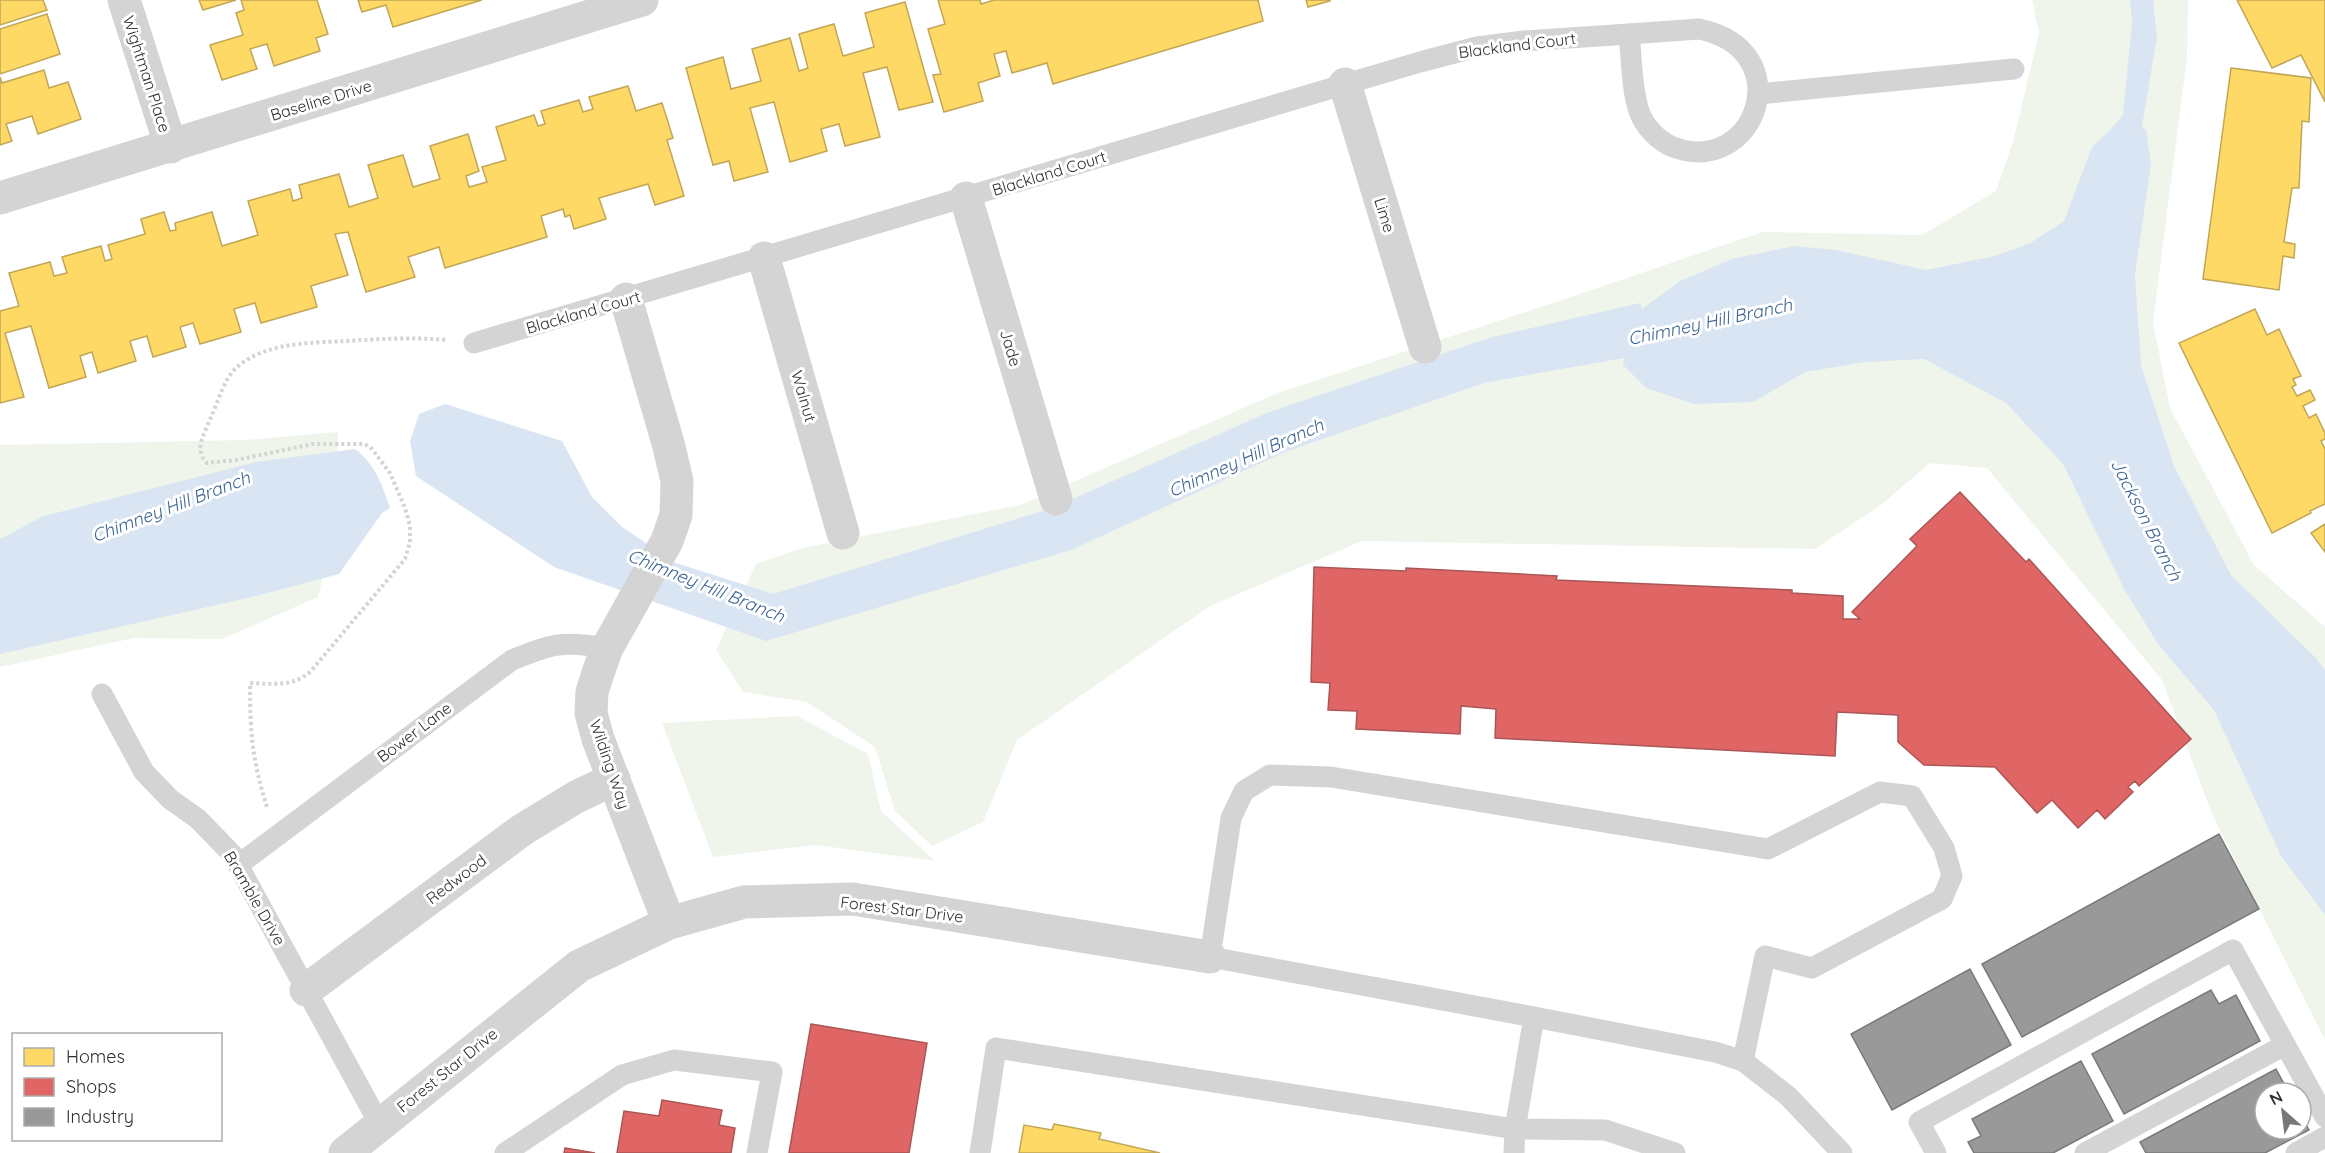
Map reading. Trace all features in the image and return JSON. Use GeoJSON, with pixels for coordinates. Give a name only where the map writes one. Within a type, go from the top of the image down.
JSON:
{"type":"FeatureCollection","features":[{"type":"Feature","properties":{"kind":"street","name":"Wightman Place"},"geometry":{"type":"LineString","coordinates":[[124,0],[171,147]]}},
{"type":"Feature","properties":{"kind":"street","name":"Baseline Drive"},"geometry":{"type":"LineString","coordinates":[[0,198],[171,147],[578,9],[642,0]]}},
{"type":"Feature","properties":{"kind":"street","name":"Lime"},"geometry":{"type":"LineString","coordinates":[[1345,84],[1425,347]]}},
{"type":"Feature","properties":{"kind":"street","name":"Jade"},"geometry":{"type":"LineString","coordinates":[[966,198],[1056,499]]}},
{"type":"Feature","properties":{"kind":"street","name":"Walnut"},"geometry":{"type":"LineString","coordinates":[[764,258],[843,533]]}},
{"type":"Feature","properties":{"kind":"street","name":"Wilding Way"},"geometry":{"type":"LineString","coordinates":[[626,299],[677,481],[676,515],[667,541],[614,636],[592,692],[591,713],[597,736],[669,924]]}},
{"type":"Feature","properties":{"kind":"street","name":"Redwood"},"geometry":{"type":"LineString","coordinates":[[306,990],[522,830],[566,802],[614,779]]}},
{"type":"Feature","properties":{"kind":"street","name":"Forest Star Drive"},"geometry":{"type":"LineString","coordinates":[[345,1153],[579,966],[669,924],[744,902],[853,899],[1210,957]]}},
{"type":"Feature","properties":{"kind":"lane"},"geometry":{"type":"LineString","coordinates":[[1699,29],[1718,33],[1735,42],[1749,57],[1756,74],[1758,94],[1754,114],[1743,132],[1726,145],[1706,152],[1686,152],[1666,144],[1650,130],[1639,112],[1629,34],[1699,29]]}},
{"type":"Feature","properties":{"kind":"lane","name":"Blackland Court"},"geometry":{"type":"LineString","coordinates":[[474,344],[1345,84],[1477,47],[1524,41],[1629,34]]}},
{"type":"Feature","properties":{"kind":"lane"},"geometry":{"type":"LineString","coordinates":[[1758,94],[2014,69]]}},
{"type":"Feature","properties":{"kind":"lane","name":"Bower Lane"},"geometry":{"type":"LineString","coordinates":[[238,865],[512,660],[551,645],[614,636]]}},
{"type":"Feature","properties":{"kind":"lane","name":"Bramble Drive"},"geometry":{"type":"LineString","coordinates":[[102,694],[144,772],[170,799],[198,819],[232,854],[380,1125]]}},
{"type":"Feature","properties":{"kind":"lane"},"geometry":{"type":"LineString","coordinates":[[1743,1061],[1765,956],[1812,968],[1942,899],[1952,876],[1944,848],[1912,796],[1880,792],[1768,849],[1331,777],[1270,775],[1244,791],[1231,818],[1210,957],[1715,1052],[1743,1061],[1788,1096],[1842,1153]]}},
{"type":"Feature","properties":{"kind":"lane"},"geometry":{"type":"LineString","coordinates":[[1936,1153],[1919,1122],[2233,950],[2325,1117]]}},
{"type":"Feature","properties":{"kind":"lane"},"geometry":{"type":"LineString","coordinates":[[1514,1153],[1515,1129],[1534,1017]]}},
{"type":"Feature","properties":{"kind":"lane"},"geometry":{"type":"LineString","coordinates":[[2085,1153],[2285,1045]]}},
{"type":"Feature","properties":{"kind":"lane"},"geometry":{"type":"LineString","coordinates":[[980,1153],[996,1048],[1515,1129],[1605,1130],[1675,1153]]}},
{"type":"Feature","properties":{"kind":"lane"},"geometry":{"type":"LineString","coordinates":[[505,1153],[622,1075],[674,1060],[772,1072],[757,1153]]}},
{"type":"Feature","properties":{"kind":"lane"},"geometry":{"type":"LineString","coordinates":[[2296,1153],[2325,1137]]}},
{"type":"Feature","properties":{"kind":"path"},"geometry":{"type":"LineString","coordinates":[[276,836],[253,762],[250,683],[291,683],[303,679],[405,559],[410,542],[410,526],[398,489],[390,473],[372,449],[365,444],[313,444],[207,463],[201,457],[200,448],[204,435],[234,369],[265,352],[306,343],[399,337],[474,344]]}},
{"type":"Feature","properties":{"kind":"shaded area"},"geometry":{"type":"Polygon","coordinates":[[[2032,0],[2188,0],[2187,57],[2153,322],[2170,408],[2254,565],[2325,627],[2325,1040],[2212,814],[2162,680],[1987,468],[1930,463],[1881,505],[1815,549],[1362,541],[1210,606],[1017,740],[983,822],[932,846],[895,811],[875,747],[807,702],[743,692],[716,650],[756,564],[802,548],[1020,505],[1278,393],[1762,232],[1922,235],[1996,191],[2013,142],[2039,33],[2032,0]]]}},
{"type":"Feature","properties":{"kind":"shaded area"},"geometry":{"type":"Polygon","coordinates":[[[338,432],[335,524],[318,597],[222,639],[134,638],[0,667],[0,445],[246,440],[338,432]]]}},
{"type":"Feature","properties":{"kind":"shaded area"},"geometry":{"type":"Polygon","coordinates":[[[797,716],[868,754],[881,811],[935,861],[816,845],[713,857],[662,723],[797,716]]]}},
{"type":"Feature","properties":{"kind":"water"},"geometry":{"type":"Polygon","coordinates":[[[2130,0],[2153,0],[2157,37],[2142,127],[2146,130],[2151,164],[2135,274],[2141,365],[2174,466],[2231,575],[2316,658],[2325,670],[2325,915],[2281,856],[2214,710],[2158,644],[2124,589],[2063,464],[2006,403],[1924,359],[1866,362],[1805,372],[1753,402],[1694,404],[1646,388],[1623,365],[1624,358],[1484,383],[1285,452],[1071,550],[766,641],[554,567],[416,476],[410,441],[419,414],[445,404],[562,441],[592,497],[621,526],[673,562],[773,594],[1052,508],[1269,412],[1492,337],[1640,303],[1642,309],[1680,281],[1732,259],[1794,246],[1836,250],[1926,270],[1995,256],[2030,243],[2064,221],[2092,147],[2123,115],[2132,22],[2130,0]]]}},
{"type":"Feature","properties":{"kind":"water","name":"Chimney Hill Branch"},"geometry":{"type":"Polygon","coordinates":[[[355,449],[373,468],[390,508],[382,513],[339,574],[256,596],[0,654],[0,539],[44,516],[256,462],[355,449]]]}},
{"type":"Feature","properties":{"kind":"building: Homes"},"geometry":{"type":"Polygon","coordinates":[[[0,0],[43,0],[47,10],[0,25],[0,0]]]}},
{"type":"Feature","properties":{"kind":"building: Homes"},"geometry":{"type":"Polygon","coordinates":[[[199,0],[236,0],[203,10],[199,0]]]}},
{"type":"Feature","properties":{"kind":"building: Homes"},"geometry":{"type":"Polygon","coordinates":[[[241,0],[317,0],[328,34],[316,38],[320,51],[274,66],[267,44],[250,49],[257,69],[222,80],[210,45],[243,35],[236,13],[244,10],[241,0]]]}},
{"type":"Feature","properties":{"kind":"building: Homes"},"geometry":{"type":"Polygon","coordinates":[[[358,0],[482,0],[393,27],[386,5],[362,12],[358,0]]]}},
{"type":"Feature","properties":{"kind":"building: Homes"},"geometry":{"type":"Polygon","coordinates":[[[938,0],[980,0],[981,4],[994,0],[1258,0],[1263,21],[1053,84],[1047,63],[1012,73],[1006,51],[994,54],[1000,76],[978,83],[983,101],[944,112],[933,75],[941,74],[928,29],[945,24],[938,0]]]}},
{"type":"Feature","properties":{"kind":"building: Homes"},"geometry":{"type":"Polygon","coordinates":[[[1306,0],[1330,0],[1330,1],[1308,7],[1306,0]]]}},
{"type":"Feature","properties":{"kind":"building: Homes"},"geometry":{"type":"Polygon","coordinates":[[[2237,0],[2325,0],[2325,102],[2301,55],[2272,68],[2237,0]]]}},
{"type":"Feature","properties":{"kind":"building: Homes"},"geometry":{"type":"Polygon","coordinates":[[[905,2],[933,102],[899,110],[887,67],[863,73],[880,137],[845,146],[839,124],[821,129],[827,151],[790,162],[774,102],[750,108],[768,172],[734,181],[729,161],[713,165],[686,68],[723,57],[731,89],[761,81],[752,49],[790,38],[799,71],[808,68],[799,34],[834,24],[843,56],[874,47],[865,13],[905,2]]]}},
{"type":"Feature","properties":{"kind":"building: Homes"},"geometry":{"type":"Polygon","coordinates":[[[47,14],[60,54],[0,74],[0,29],[47,14]]]}},
{"type":"Feature","properties":{"kind":"building: Homes"},"geometry":{"type":"Polygon","coordinates":[[[2231,68],[2311,78],[2309,122],[2302,121],[2299,188],[2292,188],[2284,242],[2295,244],[2294,258],[2283,256],[2279,290],[2203,279],[2231,68]]]}},
{"type":"Feature","properties":{"kind":"building: Homes"},"geometry":{"type":"Polygon","coordinates":[[[44,70],[49,88],[68,82],[81,119],[38,134],[32,116],[6,124],[12,141],[0,145],[0,77],[2,83],[44,70]]]}},
{"type":"Feature","properties":{"kind":"building: Homes"},"geometry":{"type":"Polygon","coordinates":[[[628,86],[636,111],[662,103],[673,138],[667,140],[684,196],[655,205],[648,184],[599,198],[606,219],[574,229],[570,215],[565,217],[563,209],[541,216],[547,237],[445,268],[439,247],[408,257],[415,277],[366,292],[348,232],[335,234],[348,275],[311,286],[317,307],[261,323],[255,303],[234,309],[241,332],[200,344],[193,323],[180,327],[186,347],[153,357],[147,336],[130,341],[136,361],[98,373],[92,352],[80,356],[86,377],[49,388],[31,326],[5,333],[24,397],[0,403],[0,311],[19,306],[9,273],[50,262],[54,276],[67,273],[62,257],[101,246],[105,261],[112,259],[108,245],[145,234],[141,219],[164,212],[170,231],[176,230],[175,223],[212,212],[222,246],[258,235],[248,201],[290,189],[293,201],[302,198],[299,185],[339,174],[349,207],[378,198],[368,165],[403,155],[413,187],[440,179],[430,146],[468,134],[479,171],[466,176],[469,187],[487,182],[482,167],[506,160],[496,127],[534,115],[538,126],[545,124],[541,111],[579,100],[583,112],[593,109],[589,97],[628,86]]]}},
{"type":"Feature","properties":{"kind":"building: Homes"},"geometry":{"type":"Polygon","coordinates":[[[2255,309],[2267,335],[2279,329],[2301,376],[2293,379],[2296,385],[2292,387],[2297,396],[2310,390],[2315,400],[2303,406],[2309,418],[2316,414],[2325,433],[2325,439],[2321,441],[2325,449],[2325,504],[2272,533],[2179,343],[2255,309]]]}},
{"type":"Feature","properties":{"kind":"building: Homes"},"geometry":{"type":"Polygon","coordinates":[[[2325,524],[2325,552],[2311,533],[2325,524]]]}},
{"type":"Feature","properties":{"kind":"building: Homes"},"geometry":{"type":"Polygon","coordinates":[[[1054,1124],[1101,1133],[1099,1139],[1160,1153],[1019,1153],[1024,1125],[1052,1130],[1054,1124]]]}},
{"type":"Feature","properties":{"kind":"building: Shops"},"geometry":{"type":"Polygon","coordinates":[[[1960,492],[2026,562],[2029,559],[2191,739],[2139,786],[2135,781],[2128,787],[2133,792],[2105,819],[2097,810],[2078,828],[2052,800],[2037,813],[1995,767],[1924,765],[1898,742],[1898,715],[1837,712],[1835,756],[1495,738],[1496,709],[1461,706],[1460,734],[1356,729],[1357,711],[1328,710],[1330,683],[1311,682],[1314,567],[1406,571],[1406,568],[1557,576],[1556,580],[1792,590],[1792,593],[1843,596],[1843,619],[1860,619],[1852,612],[1917,546],[1910,539],[1960,492]]]}},
{"type":"Feature","properties":{"kind":"building: Shops"},"geometry":{"type":"Polygon","coordinates":[[[811,1024],[927,1043],[909,1153],[789,1153],[811,1024]]]}},
{"type":"Feature","properties":{"kind":"building: Shops"},"geometry":{"type":"Polygon","coordinates":[[[662,1100],[722,1110],[719,1125],[735,1128],[731,1153],[617,1153],[624,1111],[659,1116],[662,1100]]]}},
{"type":"Feature","properties":{"kind":"building: Shops"},"geometry":{"type":"Polygon","coordinates":[[[565,1148],[595,1153],[564,1153],[565,1148]]]}},
{"type":"Feature","properties":{"kind":"building: Industry"},"geometry":{"type":"Polygon","coordinates":[[[2219,834],[2259,909],[2022,1037],[1982,964],[2219,834]]]}},
{"type":"Feature","properties":{"kind":"building: Industry"},"geometry":{"type":"Polygon","coordinates":[[[1970,969],[2011,1045],[1892,1110],[1851,1034],[1970,969]]]}},
{"type":"Feature","properties":{"kind":"building: Industry"},"geometry":{"type":"Polygon","coordinates":[[[2211,990],[2219,1004],[2236,995],[2260,1041],[2124,1114],[2092,1054],[2211,990]]]}},
{"type":"Feature","properties":{"kind":"building: Industry"},"geometry":{"type":"Polygon","coordinates":[[[2081,1061],[2113,1121],[2053,1153],[1974,1153],[1968,1142],[1981,1136],[1972,1119],[2081,1061]]]}},
{"type":"Feature","properties":{"kind":"building: Industry"},"geometry":{"type":"Polygon","coordinates":[[[2276,1069],[2282,1081],[2254,1081],[2276,1069]]]}},
{"type":"Feature","properties":{"kind":"building: Industry"},"geometry":{"type":"Polygon","coordinates":[[[2253,1081],[2253,1141],[2288,1141],[2265,1153],[2146,1153],[2140,1142],[2253,1081]]]}},
{"type":"Feature","properties":{"kind":"water label","name":"Jackson Branch"},"geometry":{"type":"Point","coordinates":[2146,520]}}]}
